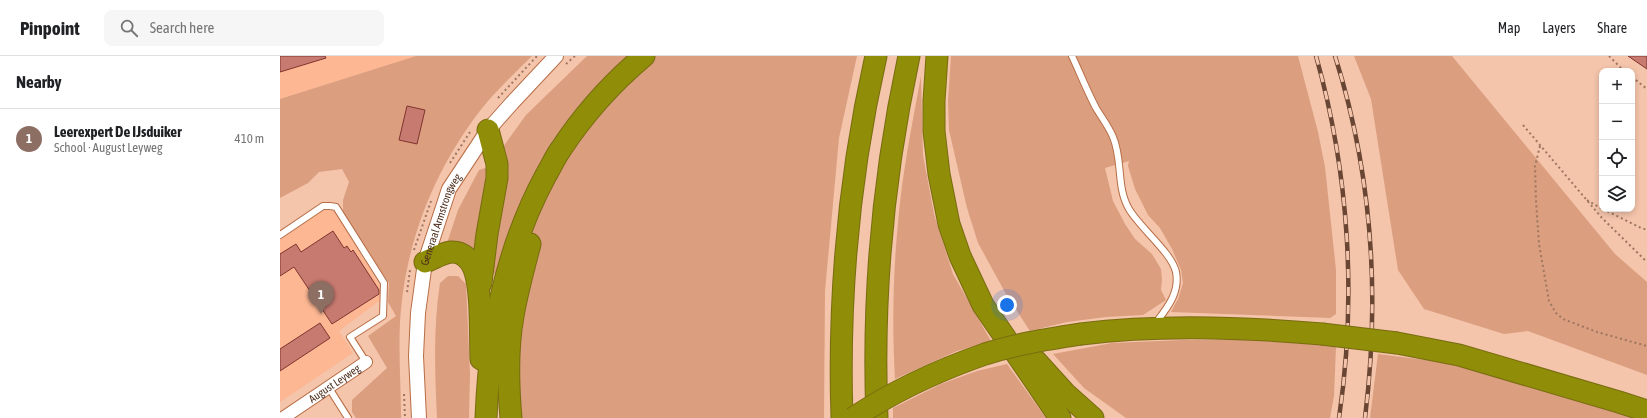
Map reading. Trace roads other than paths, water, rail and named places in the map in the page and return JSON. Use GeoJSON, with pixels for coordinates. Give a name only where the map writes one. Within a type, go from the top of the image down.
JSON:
{"type":"FeatureCollection","features":[{"type":"Feature","properties":{"kind":"highway"},"geometry":{"type":"LineString","coordinates":[[484,418],[488,376],[496,324],[506,275],[518,238],[537,193],[560,150],[584,118],[607,91],[644,56]]}},
{"type":"Feature","properties":{"kind":"highway"},"geometry":{"type":"LineString","coordinates":[[511,418],[509,346],[513,317],[524,265],[533,234],[548,199],[569,158],[591,126],[613,98],[656,56]]}},
{"type":"Feature","properties":{"kind":"highway"},"geometry":{"type":"LineString","coordinates":[[842,418],[841,331],[848,223],[855,159],[876,56]]}},
{"type":"Feature","properties":{"kind":"highway"},"geometry":{"type":"LineString","coordinates":[[877,418],[874,358],[878,260],[890,153],[909,56]]}},
{"type":"Feature","properties":{"kind":"highway"},"geometry":{"type":"LineString","coordinates":[[937,56],[934,131],[939,174],[949,224],[960,256],[983,305],[1060,418]]}},
{"type":"Feature","properties":{"kind":"highway"},"geometry":{"type":"LineString","coordinates":[[479,307],[481,270],[497,178],[497,164],[488,130]]}},
{"type":"Feature","properties":{"kind":"highway"},"geometry":{"type":"LineString","coordinates":[[425,262],[452,252],[461,253],[468,259],[474,269],[477,278],[479,307],[484,418]]}},
{"type":"Feature","properties":{"kind":"highway"},"geometry":{"type":"LineString","coordinates":[[968,273],[988,301],[1042,369],[1065,393],[1093,418]]}},
{"type":"Feature","properties":{"kind":"highway"},"geometry":{"type":"LineString","coordinates":[[853,418],[910,385],[978,357],[1009,348],[1081,334],[1152,328],[1223,327],[1322,334],[1397,343],[1459,355],[1619,402],[1647,412]]}},
{"type":"Feature","properties":{"kind":"street","name":"Generaal Armstrongweg"},"geometry":{"type":"LineString","coordinates":[[419,418],[416,356],[418,313],[425,262],[449,189],[488,130],[512,103],[560,62]]}},
{"type":"Feature","properties":{"kind":"street","name":"August Leyweg"},"geometry":{"type":"LineString","coordinates":[[283,418],[366,362]]}},
{"type":"Feature","properties":{"kind":"lane"},"geometry":{"type":"LineString","coordinates":[[1072,56],[1097,109],[1114,138],[1122,191],[1128,208],[1143,229],[1170,257],[1176,271],[1177,284],[1172,300],[1152,328]]}},
{"type":"Feature","properties":{"kind":"lane"},"geometry":{"type":"LineString","coordinates":[[280,235],[323,206],[336,207],[384,283],[383,316],[350,337],[366,362]]}},
{"type":"Feature","properties":{"kind":"lane"},"geometry":{"type":"LineString","coordinates":[[329,388],[348,418]]}},
{"type":"Feature","properties":{"kind":"railway"},"geometry":{"type":"LineString","coordinates":[[1316,56],[1336,145],[1343,190],[1347,236],[1348,327],[1345,373],[1339,418]]}},
{"type":"Feature","properties":{"kind":"railway"},"geometry":{"type":"LineString","coordinates":[[1335,56],[1348,100],[1357,145],[1365,190],[1370,236],[1372,327],[1370,373],[1365,418]]}},
{"type":"Feature","properties":{"kind":"place","name":"Leerexpert De IJsduiker"},"geometry":{"type":"Point","coordinates":[321,314]}}]}
